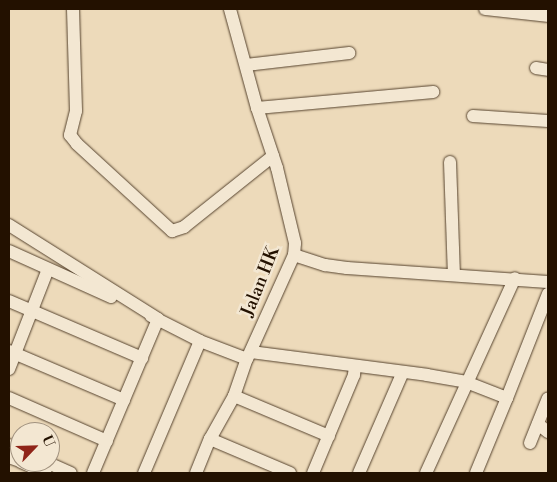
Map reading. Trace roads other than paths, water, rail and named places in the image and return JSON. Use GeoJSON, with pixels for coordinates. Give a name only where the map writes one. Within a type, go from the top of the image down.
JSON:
{"type":"FeatureCollection","features":[{"type":"Feature","properties":{"kind":"street"},"geometry":{"type":"LineString","coordinates":[[73,9],[76,111],[70,134],[78,144],[172,231],[184,227],[273,156]]}},
{"type":"Feature","properties":{"kind":"street","name":"Jalan HK"},"geometry":{"type":"LineString","coordinates":[[196,473],[210,439],[234,396],[249,356],[294,254],[295,243],[273,156],[257,108],[230,9]]}},
{"type":"Feature","properties":{"kind":"street"},"geometry":{"type":"LineString","coordinates":[[485,9],[548,16]]}},
{"type":"Feature","properties":{"kind":"street"},"geometry":{"type":"LineString","coordinates":[[246,65],[349,53]]}},
{"type":"Feature","properties":{"kind":"street"},"geometry":{"type":"LineString","coordinates":[[257,108],[433,92]]}},
{"type":"Feature","properties":{"kind":"street"},"geometry":{"type":"LineString","coordinates":[[473,116],[548,121]]}},
{"type":"Feature","properties":{"kind":"street"},"geometry":{"type":"LineString","coordinates":[[450,162],[454,274]]}},
{"type":"Feature","properties":{"kind":"street"},"geometry":{"type":"LineString","coordinates":[[9,225],[158,319]]}},
{"type":"Feature","properties":{"kind":"street"},"geometry":{"type":"LineString","coordinates":[[9,252],[158,319],[200,341],[249,356],[355,366],[466,382],[507,398]]}},
{"type":"Feature","properties":{"kind":"street"},"geometry":{"type":"LineString","coordinates":[[294,254],[325,265],[347,268],[514,278],[548,282]]}},
{"type":"Feature","properties":{"kind":"street"},"geometry":{"type":"LineString","coordinates":[[9,369],[12,352],[32,311],[48,269]]}},
{"type":"Feature","properties":{"kind":"street"},"geometry":{"type":"LineString","coordinates":[[426,473],[514,278]]}},
{"type":"Feature","properties":{"kind":"street"},"geometry":{"type":"LineString","coordinates":[[476,473],[548,294]]}},
{"type":"Feature","properties":{"kind":"street"},"geometry":{"type":"LineString","coordinates":[[9,301],[142,358]]}},
{"type":"Feature","properties":{"kind":"street"},"geometry":{"type":"LineString","coordinates":[[93,473],[158,319]]}},
{"type":"Feature","properties":{"kind":"street"},"geometry":{"type":"LineString","coordinates":[[144,473],[200,341]]}},
{"type":"Feature","properties":{"kind":"street"},"geometry":{"type":"LineString","coordinates":[[12,352],[124,400]]}},
{"type":"Feature","properties":{"kind":"street"},"geometry":{"type":"LineString","coordinates":[[313,473],[355,366]]}},
{"type":"Feature","properties":{"kind":"street"},"geometry":{"type":"LineString","coordinates":[[359,473],[403,372]]}},
{"type":"Feature","properties":{"kind":"street"},"geometry":{"type":"LineString","coordinates":[[234,396],[329,436]]}},
{"type":"Feature","properties":{"kind":"street"},"geometry":{"type":"LineString","coordinates":[[9,398],[107,441]]}},
{"type":"Feature","properties":{"kind":"street"},"geometry":{"type":"LineString","coordinates":[[530,442],[543,428],[548,398]]}},
{"type":"Feature","properties":{"kind":"street"},"geometry":{"type":"LineString","coordinates":[[210,439],[290,473]]}}]}
